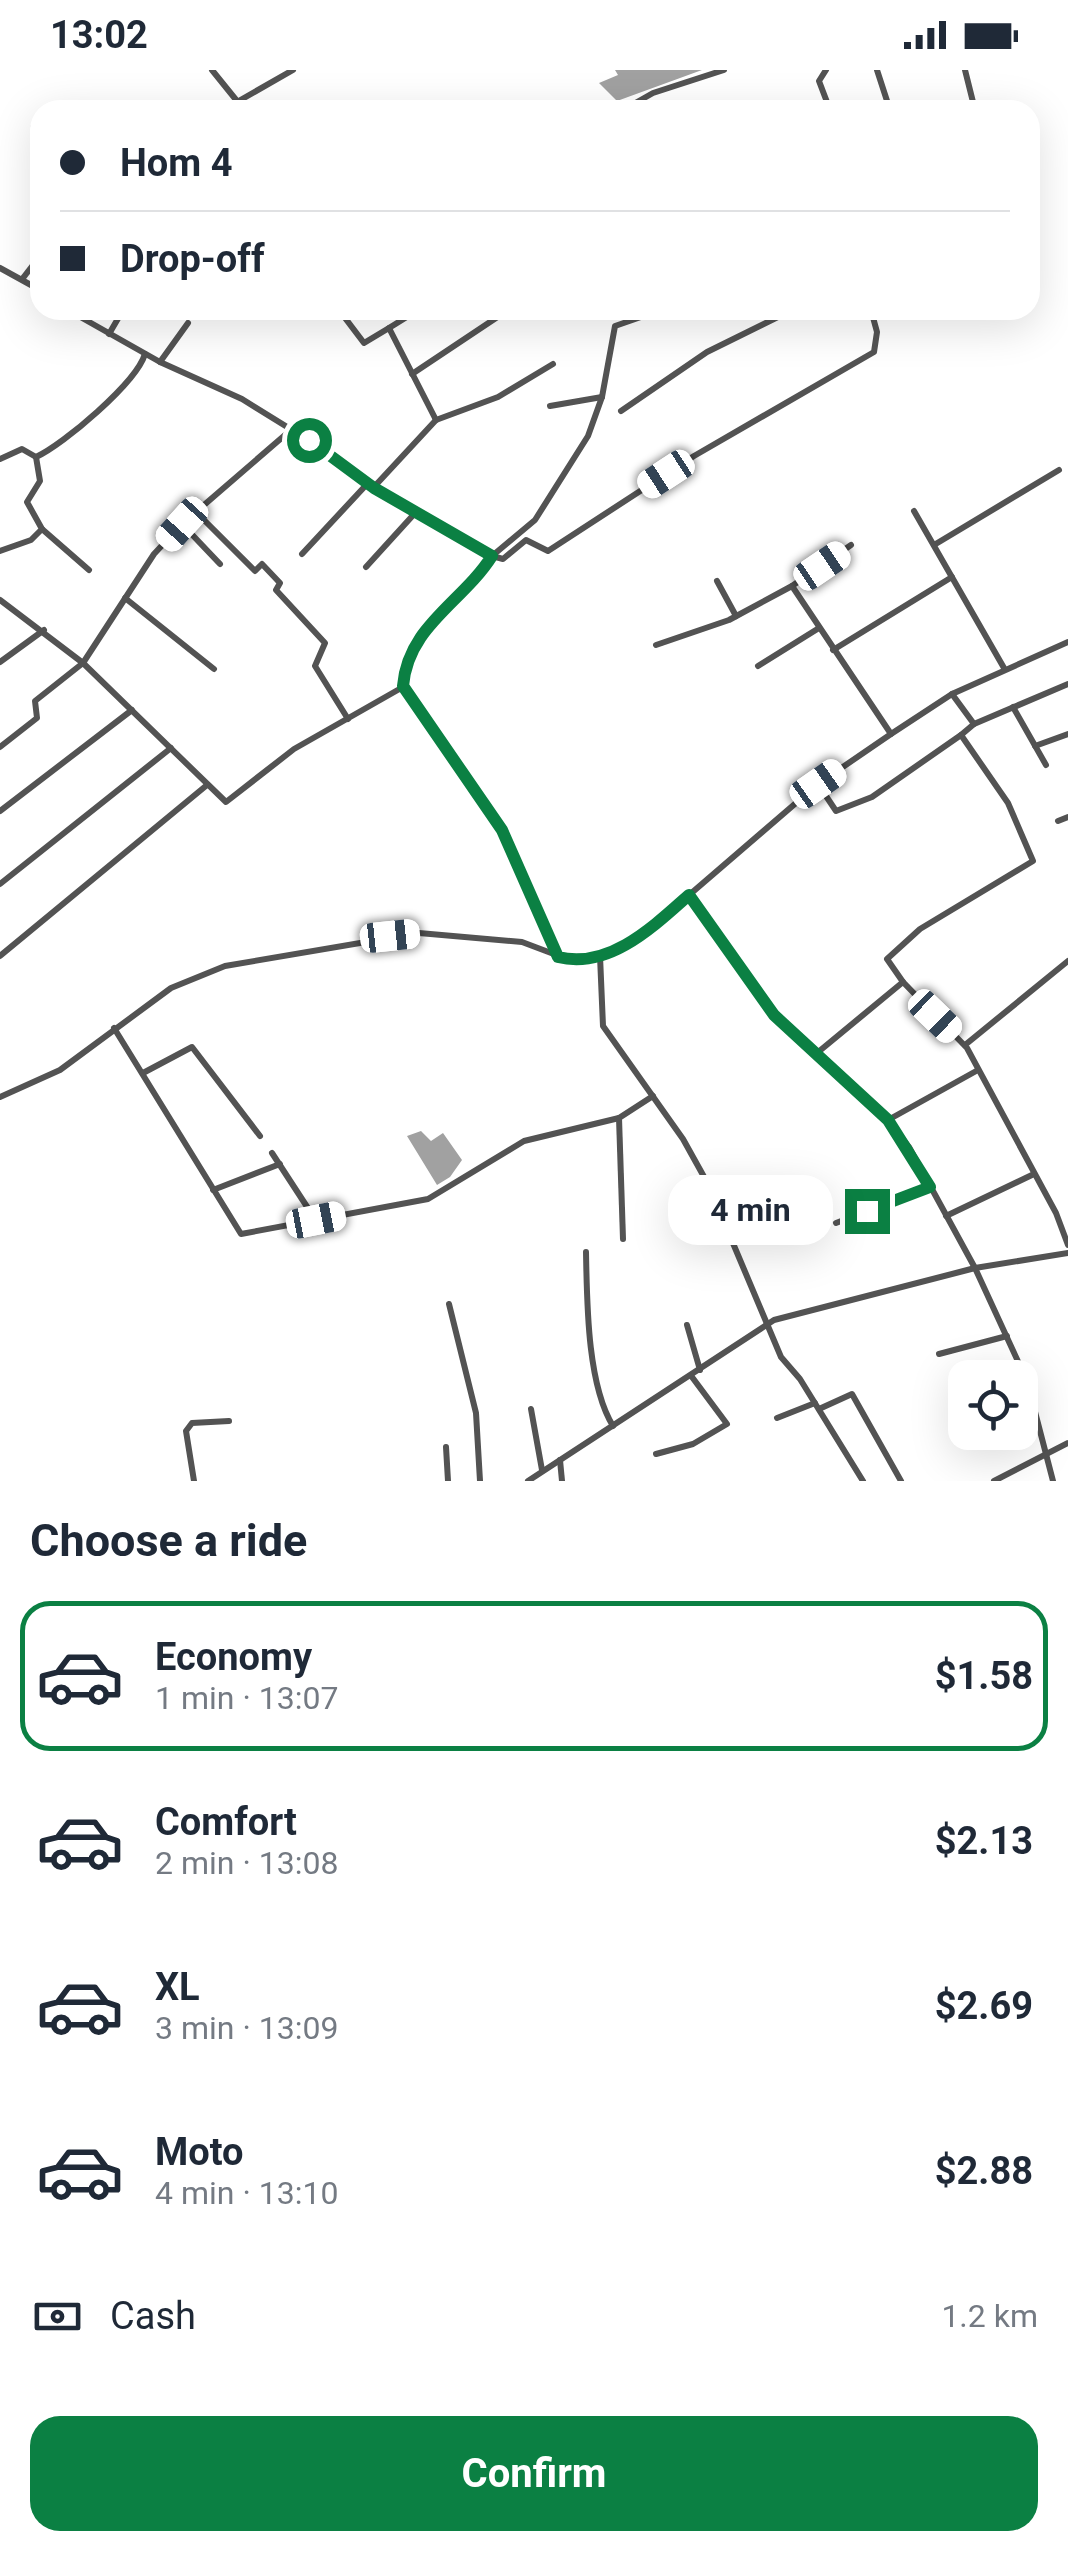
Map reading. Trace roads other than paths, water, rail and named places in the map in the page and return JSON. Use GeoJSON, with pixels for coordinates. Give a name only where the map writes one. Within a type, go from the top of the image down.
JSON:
{"type":"FeatureCollection","features":[{"type":"Feature","properties":{"kind":"street"},"geometry":{"type":"LineString","coordinates":[[212,70],[237,100]]}},
{"type":"Feature","properties":{"kind":"street"},"geometry":{"type":"LineString","coordinates":[[240,100],[293,70]]}},
{"type":"Feature","properties":{"kind":"street"},"geometry":{"type":"LineString","coordinates":[[640,100],[724,70]]}},
{"type":"Feature","properties":{"kind":"street"},"geometry":{"type":"LineString","coordinates":[[814,70],[826,100]]}},
{"type":"Feature","properties":{"kind":"street"},"geometry":{"type":"LineString","coordinates":[[819,81],[826,70]]}},
{"type":"Feature","properties":{"kind":"street"},"geometry":{"type":"LineString","coordinates":[[877,70],[887,100]]}},
{"type":"Feature","properties":{"kind":"street"},"geometry":{"type":"LineString","coordinates":[[965,70],[972,100]]}},
{"type":"Feature","properties":{"kind":"street"},"geometry":{"type":"LineString","coordinates":[[0,268],[30,283]]}},
{"type":"Feature","properties":{"kind":"street"},"geometry":{"type":"LineString","coordinates":[[22,278],[30,268]]}},
{"type":"Feature","properties":{"kind":"street"},"geometry":{"type":"LineString","coordinates":[[86,320],[160,362],[242,399],[292,429],[370,486],[492,556],[503,559],[526,540]]}},
{"type":"Feature","properties":{"kind":"street"},"geometry":{"type":"LineString","coordinates":[[110,334],[118,320]]}},
{"type":"Feature","properties":{"kind":"street"},"geometry":{"type":"LineString","coordinates":[[347,320],[364,343],[402,320]]}},
{"type":"Feature","properties":{"kind":"street"},"geometry":{"type":"LineString","coordinates":[[412,374],[493,320]]}},
{"type":"Feature","properties":{"kind":"street"},"geometry":{"type":"LineString","coordinates":[[558,957],[502,830],[403,686],[405,663],[418,636],[492,556],[535,520],[594,423],[615,326],[632,320]]}},
{"type":"Feature","properties":{"kind":"street"},"geometry":{"type":"LineString","coordinates":[[621,411],[707,352],[772,320]]}},
{"type":"Feature","properties":{"kind":"street"},"geometry":{"type":"LineString","coordinates":[[518,534],[548,551],[694,456],[874,352],[874,320]]}},
{"type":"Feature","properties":{"kind":"street"},"geometry":{"type":"LineString","coordinates":[[160,362],[188,323]]}},
{"type":"Feature","properties":{"kind":"street"},"geometry":{"type":"LineString","coordinates":[[389,328],[436,420]]}},
{"type":"Feature","properties":{"kind":"street"},"geometry":{"type":"LineString","coordinates":[[36,457],[89,417],[133,375],[145,354]]}},
{"type":"Feature","properties":{"kind":"street"},"geometry":{"type":"LineString","coordinates":[[302,554],[436,420],[481,405],[553,364]]}},
{"type":"Feature","properties":{"kind":"street"},"geometry":{"type":"LineString","coordinates":[[550,406],[602,397]]}},
{"type":"Feature","properties":{"kind":"street"},"geometry":{"type":"LineString","coordinates":[[0,747],[37,718],[36,701],[84,662],[124,598],[182,524],[292,429]]}},
{"type":"Feature","properties":{"kind":"street"},"geometry":{"type":"LineString","coordinates":[[0,458],[22,449],[36,457]]}},
{"type":"Feature","properties":{"kind":"street"},"geometry":{"type":"LineString","coordinates":[[36,457],[40,481],[27,502],[42,528],[89,570]]}},
{"type":"Feature","properties":{"kind":"street"},"geometry":{"type":"LineString","coordinates":[[934,545],[1060,470]]}},
{"type":"Feature","properties":{"kind":"street"},"geometry":{"type":"LineString","coordinates":[[914,511],[1004,668]]}},
{"type":"Feature","properties":{"kind":"street"},"geometry":{"type":"LineString","coordinates":[[366,567],[416,512]]}},
{"type":"Feature","properties":{"kind":"street"},"geometry":{"type":"LineString","coordinates":[[197,513],[255,571],[262,564],[280,583],[276,590],[325,642],[315,666],[348,719]]}},
{"type":"Feature","properties":{"kind":"street"},"geometry":{"type":"LineString","coordinates":[[182,524],[220,564]]}},
{"type":"Feature","properties":{"kind":"street"},"geometry":{"type":"LineString","coordinates":[[0,550],[31,540],[42,528]]}},
{"type":"Feature","properties":{"kind":"street"},"geometry":{"type":"LineString","coordinates":[[656,645],[736,616],[792,586],[851,545]]}},
{"type":"Feature","properties":{"kind":"street"},"geometry":{"type":"LineString","coordinates":[[834,650],[952,577]]}},
{"type":"Feature","properties":{"kind":"street"},"geometry":{"type":"LineString","coordinates":[[717,581],[736,616]]}},
{"type":"Feature","properties":{"kind":"street"},"geometry":{"type":"LineString","coordinates":[[792,586],[891,734]]}},
{"type":"Feature","properties":{"kind":"street"},"geometry":{"type":"LineString","coordinates":[[124,598],[214,670]]}},
{"type":"Feature","properties":{"kind":"street"},"geometry":{"type":"LineString","coordinates":[[0,600],[84,662],[222,799],[233,799],[270,765],[403,686]]}},
{"type":"Feature","properties":{"kind":"street"},"geometry":{"type":"LineString","coordinates":[[758,666],[819,628]]}},
{"type":"Feature","properties":{"kind":"street"},"geometry":{"type":"LineString","coordinates":[[0,662],[44,630]]}},
{"type":"Feature","properties":{"kind":"street"},"geometry":{"type":"LineString","coordinates":[[0,1097],[60,1070],[171,988],[225,966],[419,933],[522,942],[558,957],[600,956],[645,932],[818,784],[891,734],[952,694],[1068,642]]}},
{"type":"Feature","properties":{"kind":"street"},"geometry":{"type":"LineString","coordinates":[[818,784],[836,811],[872,797],[974,724],[1068,684]]}},
{"type":"Feature","properties":{"kind":"street"},"geometry":{"type":"LineString","coordinates":[[952,694],[974,724]]}},
{"type":"Feature","properties":{"kind":"street"},"geometry":{"type":"LineString","coordinates":[[1013,708],[1046,766]]}},
{"type":"Feature","properties":{"kind":"street"},"geometry":{"type":"LineString","coordinates":[[0,811],[132,710]]}},
{"type":"Feature","properties":{"kind":"street"},"geometry":{"type":"LineString","coordinates":[[528,1481],[692,1377],[764,1326],[975,1268],[1068,1249],[1034,1174],[965,1046],[903,982],[887,959],[896,946],[1033,861],[1008,803],[961,734]]}},
{"type":"Feature","properties":{"kind":"street"},"geometry":{"type":"LineString","coordinates":[[1035,746],[1068,734]]}},
{"type":"Feature","properties":{"kind":"street"},"geometry":{"type":"LineString","coordinates":[[0,884],[171,748]]}},
{"type":"Feature","properties":{"kind":"street"},"geometry":{"type":"LineString","coordinates":[[0,956],[207,785]]}},
{"type":"Feature","properties":{"kind":"street"},"geometry":{"type":"LineString","coordinates":[[1058,821],[1068,817]]}},
{"type":"Feature","properties":{"kind":"street"},"geometry":{"type":"LineString","coordinates":[[689,895],[774,1015],[888,1120],[930,1187],[975,1268],[1028,1382],[1053,1481]]}},
{"type":"Feature","properties":{"kind":"street"},"geometry":{"type":"LineString","coordinates":[[600,956],[601,1020],[708,1184],[764,1326],[863,1481]]}},
{"type":"Feature","properties":{"kind":"street"},"geometry":{"type":"LineString","coordinates":[[965,1046],[1068,961]]}},
{"type":"Feature","properties":{"kind":"street"},"geometry":{"type":"LineString","coordinates":[[817,1053],[903,982]]}},
{"type":"Feature","properties":{"kind":"street"},"geometry":{"type":"LineString","coordinates":[[114,1028],[241,1234],[428,1199],[524,1141],[619,1118],[653,1096]]}},
{"type":"Feature","properties":{"kind":"street"},"geometry":{"type":"LineString","coordinates":[[143,1073],[192,1047],[260,1136]]}},
{"type":"Feature","properties":{"kind":"street"},"geometry":{"type":"LineString","coordinates":[[888,1120],[978,1070]]}},
{"type":"Feature","properties":{"kind":"street"},"geometry":{"type":"LineString","coordinates":[[619,1118],[623,1240]]}},
{"type":"Feature","properties":{"kind":"street"},"geometry":{"type":"LineString","coordinates":[[272,1153],[316,1220]]}},
{"type":"Feature","properties":{"kind":"street"},"geometry":{"type":"LineString","coordinates":[[213,1190],[280,1164]]}},
{"type":"Feature","properties":{"kind":"street"},"geometry":{"type":"LineString","coordinates":[[946,1216],[1034,1174]]}},
{"type":"Feature","properties":{"kind":"street"},"geometry":{"type":"LineString","coordinates":[[836,1223],[930,1187]]}},
{"type":"Feature","properties":{"kind":"street"},"geometry":{"type":"LineString","coordinates":[[586,1252],[588,1314],[603,1404],[613,1426]]}},
{"type":"Feature","properties":{"kind":"street"},"geometry":{"type":"LineString","coordinates":[[449,1304],[476,1414],[480,1481]]}},
{"type":"Feature","properties":{"kind":"street"},"geometry":{"type":"LineString","coordinates":[[687,1325],[700,1370]]}},
{"type":"Feature","properties":{"kind":"street"},"geometry":{"type":"LineString","coordinates":[[939,1354],[1007,1336]]}},
{"type":"Feature","properties":{"kind":"street"},"geometry":{"type":"LineString","coordinates":[[656,1454],[693,1444],[726,1424],[692,1377]]}},
{"type":"Feature","properties":{"kind":"street"},"geometry":{"type":"LineString","coordinates":[[777,1418],[852,1394],[901,1481]]}},
{"type":"Feature","properties":{"kind":"street"},"geometry":{"type":"LineString","coordinates":[[531,1409],[542,1470]]}},
{"type":"Feature","properties":{"kind":"street"},"geometry":{"type":"LineString","coordinates":[[194,1481],[186,1431],[192,1423],[229,1422]]}},
{"type":"Feature","properties":{"kind":"street"},"geometry":{"type":"LineString","coordinates":[[994,1481],[1068,1443]]}},
{"type":"Feature","properties":{"kind":"street"},"geometry":{"type":"LineString","coordinates":[[446,1447],[448,1481]]}},
{"type":"Feature","properties":{"kind":"street"},"geometry":{"type":"LineString","coordinates":[[560,1460],[562,1481]]}}]}
